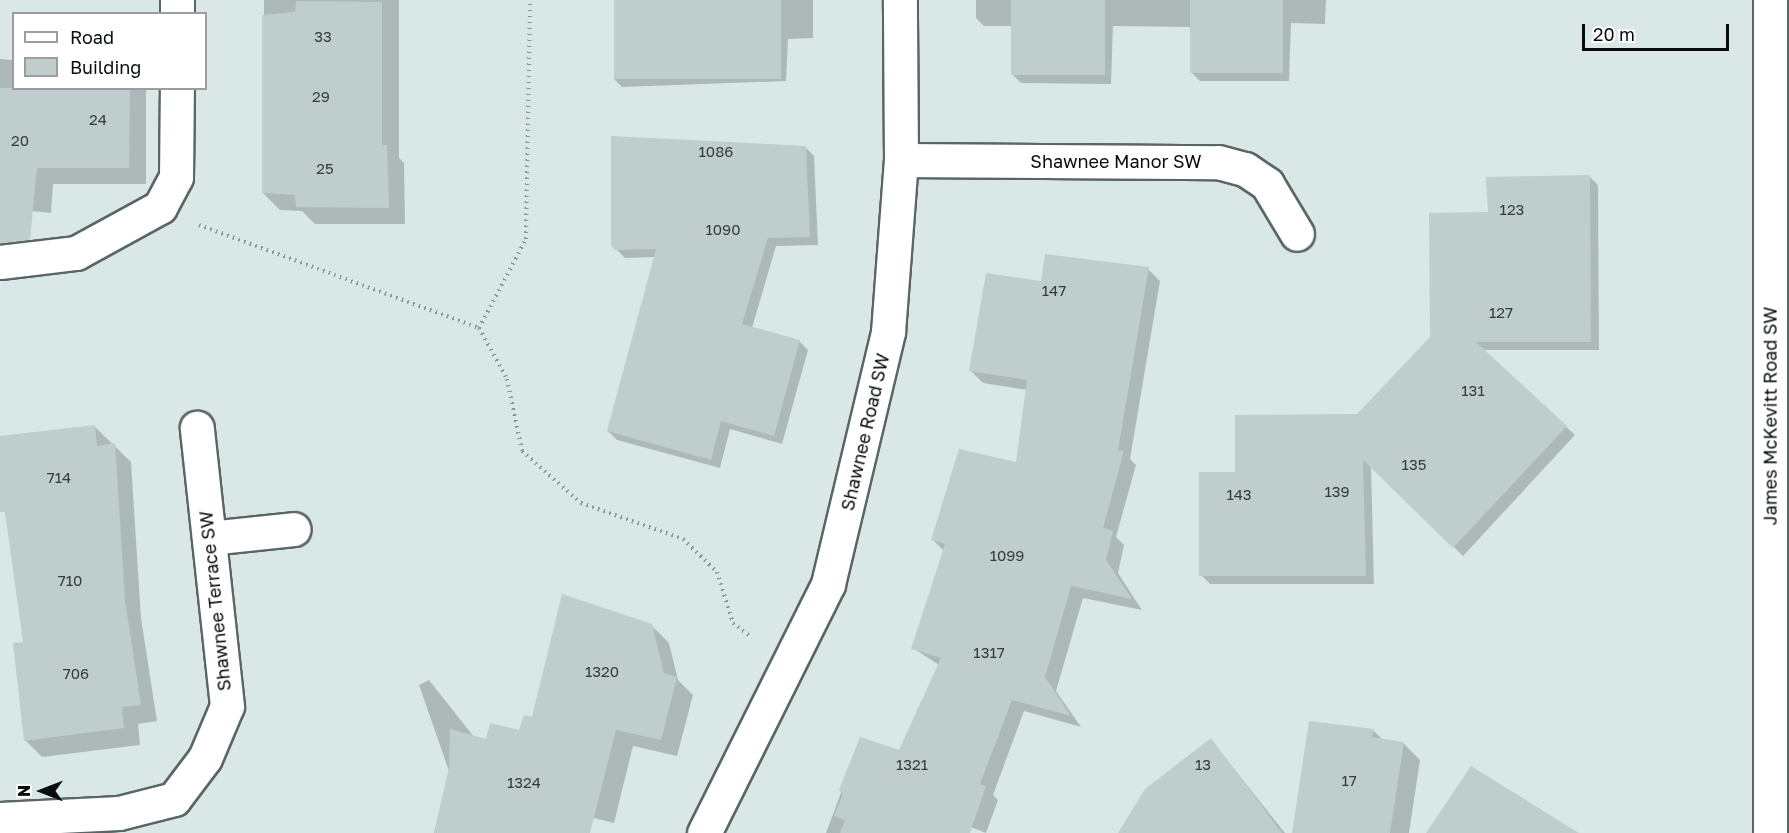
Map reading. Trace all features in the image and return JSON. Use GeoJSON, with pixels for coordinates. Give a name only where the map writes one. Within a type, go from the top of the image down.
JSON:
{"type":"FeatureCollection","features":[{"type":"Feature","properties":{"kind":"street","name":"Shawnee Road SW"},"geometry":{"type":"LineString","coordinates":[[704,833],[828,584],[888,332],[901,160],[900,0]]}},
{"type":"Feature","properties":{"kind":"street","name":"James McKevitt Road SW"},"geometry":{"type":"LineString","coordinates":[[1770,0],[1770,833]]}},
{"type":"Feature","properties":{"kind":"street"},"geometry":{"type":"LineString","coordinates":[[0,262],[76,253],[160,207],[176,177],[177,90]]}},
{"type":"Feature","properties":{"kind":"street","name":"Shawnee Manor SW"},"geometry":{"type":"LineString","coordinates":[[901,160],[1218,162],[1245,169],[1267,184],[1297,234]]}},
{"type":"Feature","properties":{"kind":"street","name":"Shawnee Terrace SW"},"geometry":{"type":"LineString","coordinates":[[0,819],[119,813],[174,799],[205,758],[227,706],[197,428]]}},
{"type":"Feature","properties":{"kind":"street"},"geometry":{"type":"LineString","coordinates":[[209,538],[294,529]]}},
{"type":"Feature","properties":{"kind":"path"},"geometry":{"type":"LineString","coordinates":[[479,328],[525,239],[530,0]]}},
{"type":"Feature","properties":{"kind":"path"},"geometry":{"type":"LineString","coordinates":[[160,207],[479,328],[507,378],[522,452],[581,503],[683,539],[717,572],[733,623],[790,661]]}},
{"type":"Feature","properties":{"kind":"building"},"geometry":{"type":"Polygon","coordinates":[[[614,0],[781,0],[781,79],[614,79],[614,0]]]}},
{"type":"Feature","properties":{"kind":"building"},"geometry":{"type":"Polygon","coordinates":[[[1011,0],[1105,0],[1105,75],[1011,75],[1011,0]]]}},
{"type":"Feature","properties":{"kind":"building"},"geometry":{"type":"Polygon","coordinates":[[[1190,0],[1283,0],[1283,73],[1190,73],[1190,0]]]}},
{"type":"Feature","properties":{"kind":"building"},"geometry":{"type":"Polygon","coordinates":[[[296,1],[382,2],[382,145],[387,145],[389,208],[296,207],[295,195],[262,193],[262,15],[295,12],[296,1]]]}},
{"type":"Feature","properties":{"kind":"building"},"geometry":{"type":"Polygon","coordinates":[[[0,88],[12,88],[12,90],[130,90],[129,168],[37,168],[30,240],[0,243],[0,88]]]}},
{"type":"Feature","properties":{"kind":"building"},"geometry":{"type":"Polygon","coordinates":[[[611,136],[806,146],[810,237],[768,238],[742,324],[800,340],[774,436],[721,421],[711,460],[607,431],[656,249],[615,250],[611,245],[611,136]]]}},
{"type":"Feature","properties":{"kind":"building"},"geometry":{"type":"Polygon","coordinates":[[[1590,175],[1591,342],[1476,342],[1567,426],[1453,548],[1363,460],[1366,576],[1199,576],[1199,472],[1235,472],[1235,415],[1357,414],[1430,337],[1429,213],[1488,212],[1486,177],[1590,175]]]}},
{"type":"Feature","properties":{"kind":"building"},"geometry":{"type":"Polygon","coordinates":[[[1045,254],[1149,267],[1118,450],[1124,451],[1103,528],[1113,531],[1106,560],[1132,599],[1071,586],[1045,677],[1071,716],[1012,700],[980,784],[986,786],[970,833],[840,833],[845,820],[834,816],[843,794],[839,790],[860,737],[899,750],[941,658],[911,649],[945,544],[931,540],[959,449],[1016,462],[1027,380],[969,371],[986,273],[1041,281],[1045,254]]]}},
{"type":"Feature","properties":{"kind":"building"},"geometry":{"type":"Polygon","coordinates":[[[95,425],[97,446],[115,443],[125,600],[141,705],[122,707],[124,728],[24,741],[13,643],[23,642],[5,512],[0,512],[0,436],[95,425]]]}},
{"type":"Feature","properties":{"kind":"building"},"geometry":{"type":"Polygon","coordinates":[[[562,594],[652,624],[664,673],[677,677],[661,740],[616,730],[590,833],[434,833],[449,768],[450,729],[486,739],[490,723],[519,730],[524,715],[532,717],[562,594]]]}},
{"type":"Feature","properties":{"kind":"building"},"geometry":{"type":"Polygon","coordinates":[[[1309,721],[1374,729],[1372,737],[1404,742],[1390,833],[1292,833],[1309,721]]]}},
{"type":"Feature","properties":{"kind":"building"},"geometry":{"type":"Polygon","coordinates":[[[1211,738],[1282,833],[1118,833],[1145,789],[1211,738]]]}},
{"type":"Feature","properties":{"kind":"building"},"geometry":{"type":"Polygon","coordinates":[[[1471,766],[1579,833],[1426,833],[1471,766]]]}}]}
